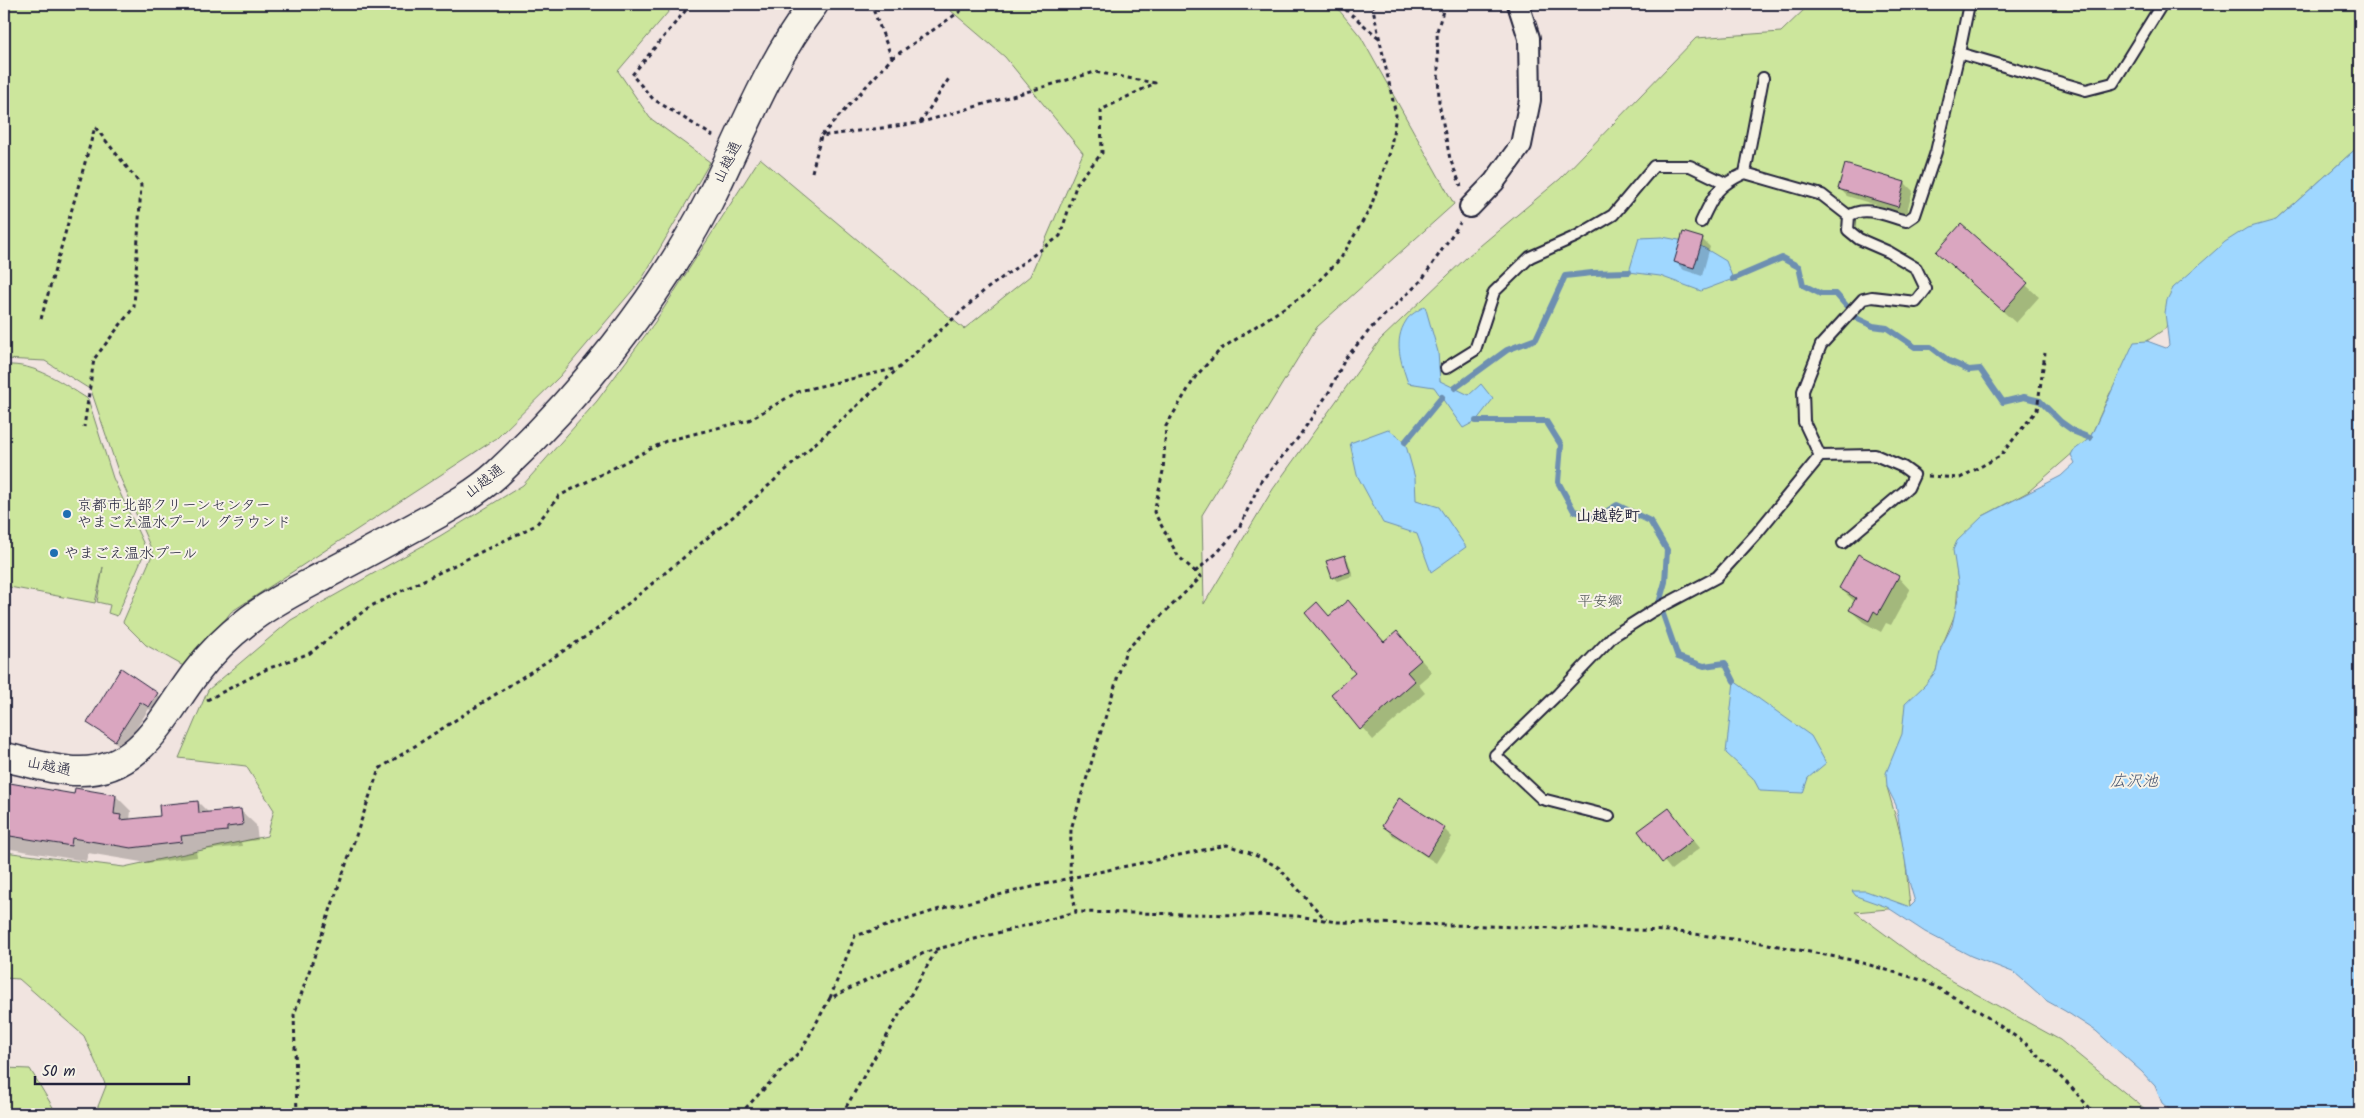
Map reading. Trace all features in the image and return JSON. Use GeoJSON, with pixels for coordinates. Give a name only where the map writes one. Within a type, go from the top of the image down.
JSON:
{"type":"FeatureCollection","features":[{"type":"Feature","properties":{"kind":"street","name":"山越通"},"geometry":{"type":"LineString","coordinates":[[4,757],[80,772],[105,767],[122,760],[138,750],[155,734],[195,673],[246,622],[275,602],[447,509],[494,476],[567,400],[631,325],[678,254],[708,202],[733,148],[780,57],[814,4]]}},
{"type":"Feature","properties":{"kind":"street"},"geometry":{"type":"LineString","coordinates":[[1470,207],[1494,182],[1521,146],[1530,100],[1530,56],[1529,38],[1518,4]]}},
{"type":"Feature","properties":{"kind":"lane"},"geometry":{"type":"LineString","coordinates":[[1848,216],[1857,211],[1865,210],[1906,221],[1915,215],[1936,152],[1960,53],[1969,4]]}},
{"type":"Feature","properties":{"kind":"lane"},"geometry":{"type":"LineString","coordinates":[[1960,53],[2086,90],[2104,86],[2112,83],[2162,4]]}},
{"type":"Feature","properties":{"kind":"lane"},"geometry":{"type":"LineString","coordinates":[[1745,173],[1763,78]]}},
{"type":"Feature","properties":{"kind":"lane"},"geometry":{"type":"LineString","coordinates":[[1446,368],[1475,350],[1494,292],[1530,257],[1577,236],[1613,215],[1654,166],[1690,166],[1725,182]]}},
{"type":"Feature","properties":{"kind":"lane"},"geometry":{"type":"LineString","coordinates":[[1701,222],[1712,197],[1725,182],[1745,173],[1822,195],[1848,216]]}},
{"type":"Feature","properties":{"kind":"lane"},"geometry":{"type":"LineString","coordinates":[[1820,456],[1804,422],[1803,391],[1821,345],[1863,299],[1872,297],[1916,302],[1926,289],[1916,268],[1889,252],[1859,239],[1848,230],[1848,216]]}},
{"type":"Feature","properties":{"kind":"lane"},"geometry":{"type":"LineString","coordinates":[[1608,816],[1542,799],[1494,755],[1558,694],[1613,636],[1651,612],[1717,577],[1820,456],[1876,455],[1914,475],[1908,488],[1843,543]]}},
{"type":"Feature","properties":{"kind":"path"},"geometry":{"type":"LineString","coordinates":[[65,6],[71,4]]}},
{"type":"Feature","properties":{"kind":"path"},"geometry":{"type":"LineString","coordinates":[[690,4],[632,74],[653,99],[733,148]]}},
{"type":"Feature","properties":{"kind":"path"},"geometry":{"type":"LineString","coordinates":[[871,4],[892,58]]}},
{"type":"Feature","properties":{"kind":"path"},"geometry":{"type":"LineString","coordinates":[[812,172],[821,136],[892,58],[971,4]]}},
{"type":"Feature","properties":{"kind":"path"},"geometry":{"type":"LineString","coordinates":[[1339,4],[1380,38]]}},
{"type":"Feature","properties":{"kind":"path"},"geometry":{"type":"LineString","coordinates":[[1076,912],[1070,878],[1071,829],[1126,650],[1201,577],[1178,556],[1154,512],[1163,471],[1166,426],[1196,376],[1221,349],[1307,293],[1341,258],[1370,208],[1390,152],[1396,115],[1372,4]]}},
{"type":"Feature","properties":{"kind":"path"},"geometry":{"type":"LineString","coordinates":[[1195,572],[1218,552],[1240,528],[1261,481],[1298,438],[1329,392],[1345,359],[1373,326],[1421,280],[1449,242],[1470,207],[1450,158],[1439,103],[1437,31],[1445,4]]}},
{"type":"Feature","properties":{"kind":"path"},"geometry":{"type":"LineString","coordinates":[[297,1114],[294,1015],[379,769],[596,630],[746,506],[985,290],[1060,236],[1077,183],[1102,153],[1101,110],[1155,83],[1095,72],[919,123],[821,136]]}},
{"type":"Feature","properties":{"kind":"path"},"geometry":{"type":"LineString","coordinates":[[919,123],[950,77]]}},
{"type":"Feature","properties":{"kind":"path"},"geometry":{"type":"LineString","coordinates":[[41,319],[95,127],[141,185],[134,306],[94,360],[84,427]]}},
{"type":"Feature","properties":{"kind":"path"},"geometry":{"type":"LineString","coordinates":[[1914,475],[1960,478],[2000,456],[2037,410],[2045,353]]}},
{"type":"Feature","properties":{"kind":"path"},"geometry":{"type":"LineString","coordinates":[[206,700],[267,669],[310,653],[369,607],[536,525],[559,496],[666,441],[749,420],[799,391],[898,368]]}},
{"type":"Feature","properties":{"kind":"path"},"geometry":{"type":"LineString","coordinates":[[740,1114],[802,1049],[830,998],[856,936],[940,909],[1070,878],[1227,845],[1254,854],[1278,866],[1327,920]]}},
{"type":"Feature","properties":{"kind":"path"},"geometry":{"type":"LineString","coordinates":[[830,998],[926,952],[1076,912],[1297,916],[1327,920],[1671,931],[1762,942],[1852,960],[1925,982],[1977,1010],[2025,1043],[2070,1086],[2095,1114]]}},
{"type":"Feature","properties":{"kind":"path"},"geometry":{"type":"LineString","coordinates":[[842,1114],[938,949]]}},
{"type":"Feature","properties":{"kind":"green space"},"geometry":{"type":"Polygon","coordinates":[[[4,4],[675,4],[618,71],[650,118],[710,162],[642,279],[560,376],[497,438],[231,612],[187,668],[146,645],[123,622],[153,553],[120,477],[91,390],[45,361],[4,359],[4,4]]]}},
{"type":"Feature","properties":{"kind":"green space","name":"平安郷"},"geometry":{"type":"Polygon","coordinates":[[[943,4],[1334,4],[1361,37],[1454,204],[1317,327],[1202,515],[1204,604],[1273,489],[1380,340],[1468,256],[1560,179],[1696,38],[1781,32],[1810,4],[2360,4],[2360,145],[2276,220],[2173,288],[2166,328],[2147,341],[2110,393],[2090,438],[2028,492],[1983,516],[1956,566],[1958,582],[1956,612],[1944,641],[1936,671],[1887,787],[1904,846],[1910,907],[1855,912],[1936,972],[2060,1040],[2151,1114],[95,1114],[106,1086],[84,1036],[19,979],[4,978],[4,852],[124,867],[267,836],[274,810],[246,766],[179,758],[208,690],[291,620],[440,536],[523,485],[597,401],[655,322],[760,158],[964,329],[1030,276],[1083,153],[1005,57],[943,4]]]}},
{"type":"Feature","properties":{"kind":"green space","name":"京都市北部クリーンセンター やまごえ温水プール グラウンド"},"geometry":{"type":"Polygon","coordinates":[[[4,365],[27,367],[49,375],[88,399],[113,478],[146,549],[117,616],[108,613],[110,605],[97,602],[103,567],[95,603],[4,586],[4,365]]]}},
{"type":"Feature","properties":{"kind":"green space"},"geometry":{"type":"Polygon","coordinates":[[[4,1068],[30,1069],[57,1114],[4,1114],[4,1068]]]}},
{"type":"Feature","properties":{"kind":"water","name":"広沢池"},"geometry":{"type":"Polygon","coordinates":[[[2360,145],[2360,1114],[2175,1114],[2162,1103],[2155,1086],[2142,1072],[2096,1031],[2047,1001],[2015,973],[1971,956],[1925,932],[1887,907],[1856,896],[1852,891],[1866,891],[1910,907],[1915,902],[1908,878],[1896,805],[1887,787],[1886,773],[1902,734],[1905,704],[1925,685],[1936,671],[1941,647],[1952,626],[1958,598],[1958,582],[1953,550],[1957,541],[1983,516],[2061,476],[2075,463],[2071,455],[2073,451],[2090,438],[2134,342],[2147,341],[2166,348],[2169,345],[2165,313],[2167,300],[2173,288],[2225,242],[2247,228],[2276,220],[2360,145]]]}},
{"type":"Feature","properties":{"kind":"water"},"geometry":{"type":"Polygon","coordinates":[[[1662,237],[1696,243],[1726,261],[1733,279],[1701,291],[1660,276],[1629,272],[1639,238],[1662,237]]]}},
{"type":"Feature","properties":{"kind":"water"},"geometry":{"type":"Polygon","coordinates":[[[1425,306],[1438,352],[1440,381],[1469,395],[1481,384],[1493,399],[1476,421],[1463,428],[1434,387],[1408,383],[1403,367],[1399,344],[1402,329],[1409,317],[1425,306]]]}},
{"type":"Feature","properties":{"kind":"water"},"geometry":{"type":"Polygon","coordinates":[[[1388,429],[1405,442],[1415,478],[1416,500],[1439,507],[1466,547],[1431,572],[1417,534],[1383,523],[1357,475],[1350,443],[1388,429]]]}},
{"type":"Feature","properties":{"kind":"water"},"geometry":{"type":"Polygon","coordinates":[[[1734,681],[1811,736],[1826,763],[1808,778],[1803,793],[1760,791],[1753,778],[1726,753],[1734,681]]]}},
{"type":"Feature","properties":{"kind":"building"},"geometry":{"type":"Polygon","coordinates":[[[1845,164],[1905,182],[1898,207],[1838,189],[1845,164]]]}},
{"type":"Feature","properties":{"kind":"building"},"geometry":{"type":"Polygon","coordinates":[[[1961,224],[2028,283],[2003,311],[1936,252],[1961,224]]]}},
{"type":"Feature","properties":{"kind":"building"},"geometry":{"type":"Polygon","coordinates":[[[1683,232],[1703,238],[1694,268],[1674,262],[1683,232]]]}},
{"type":"Feature","properties":{"kind":"building"},"geometry":{"type":"Polygon","coordinates":[[[1858,554],[1899,576],[1878,614],[1874,611],[1869,621],[1849,610],[1856,598],[1839,588],[1858,554]]]}},
{"type":"Feature","properties":{"kind":"building"},"geometry":{"type":"Polygon","coordinates":[[[1345,555],[1350,572],[1332,578],[1326,561],[1345,555]]]}},
{"type":"Feature","properties":{"kind":"building"},"geometry":{"type":"Polygon","coordinates":[[[1348,600],[1384,642],[1397,631],[1421,660],[1407,672],[1415,681],[1360,730],[1331,694],[1355,673],[1305,613],[1317,602],[1329,616],[1348,600]]]}},
{"type":"Feature","properties":{"kind":"building"},"geometry":{"type":"Polygon","coordinates":[[[121,668],[158,693],[149,707],[140,702],[115,741],[87,723],[121,668]]]}},
{"type":"Feature","properties":{"kind":"building"},"geometry":{"type":"Polygon","coordinates":[[[4,782],[74,794],[75,788],[116,795],[114,814],[121,815],[120,820],[160,816],[159,805],[198,801],[199,813],[241,809],[243,825],[227,827],[227,831],[181,836],[182,842],[131,848],[72,838],[71,846],[4,835],[4,782]]]}},
{"type":"Feature","properties":{"kind":"building"},"geometry":{"type":"Polygon","coordinates":[[[1399,798],[1445,828],[1427,856],[1382,826],[1399,798]]]}},
{"type":"Feature","properties":{"kind":"building"},"geometry":{"type":"Polygon","coordinates":[[[1669,808],[1693,840],[1662,863],[1638,831],[1669,808]]]}},
{"type":"Feature","properties":{"kind":"waterway"},"geometry":{"type":"LineString","coordinates":[[1733,279],[1782,258],[1799,267],[1803,285],[1821,294],[1836,294],[1858,319],[1873,326],[1887,328],[1915,347],[1931,347],[1949,361],[1969,370],[1980,369],[2003,402],[2024,397],[2040,401],[2061,422],[2075,432],[2090,438]]}},
{"type":"Feature","properties":{"kind":"waterway"},"geometry":{"type":"LineString","coordinates":[[1455,388],[1507,350],[1536,339],[1565,276],[1629,272]]}},
{"type":"Feature","properties":{"kind":"waterway"},"geometry":{"type":"LineString","coordinates":[[1405,442],[1442,397]]}},
{"type":"Feature","properties":{"kind":"waterway"},"geometry":{"type":"LineString","coordinates":[[1476,421],[1546,421],[1561,445],[1558,482],[1574,511],[1597,517],[1617,505],[1650,521],[1667,550],[1665,582],[1659,603],[1678,657],[1704,666],[1725,663],[1734,681]]}},
{"type":"Feature","properties":{"kind":"place","name":"京都市北部クリーンセンター やまごえ温水プール グラウンド"},"geometry":{"type":"Point","coordinates":[67,514]}},
{"type":"Feature","properties":{"kind":"place","name":"やまごえ温水プール"},"geometry":{"type":"Point","coordinates":[54,553]}},
{"type":"Feature","properties":{"kind":"district","name":"山越乾町"},"geometry":{"type":"Point","coordinates":[1608,515]}}]}
